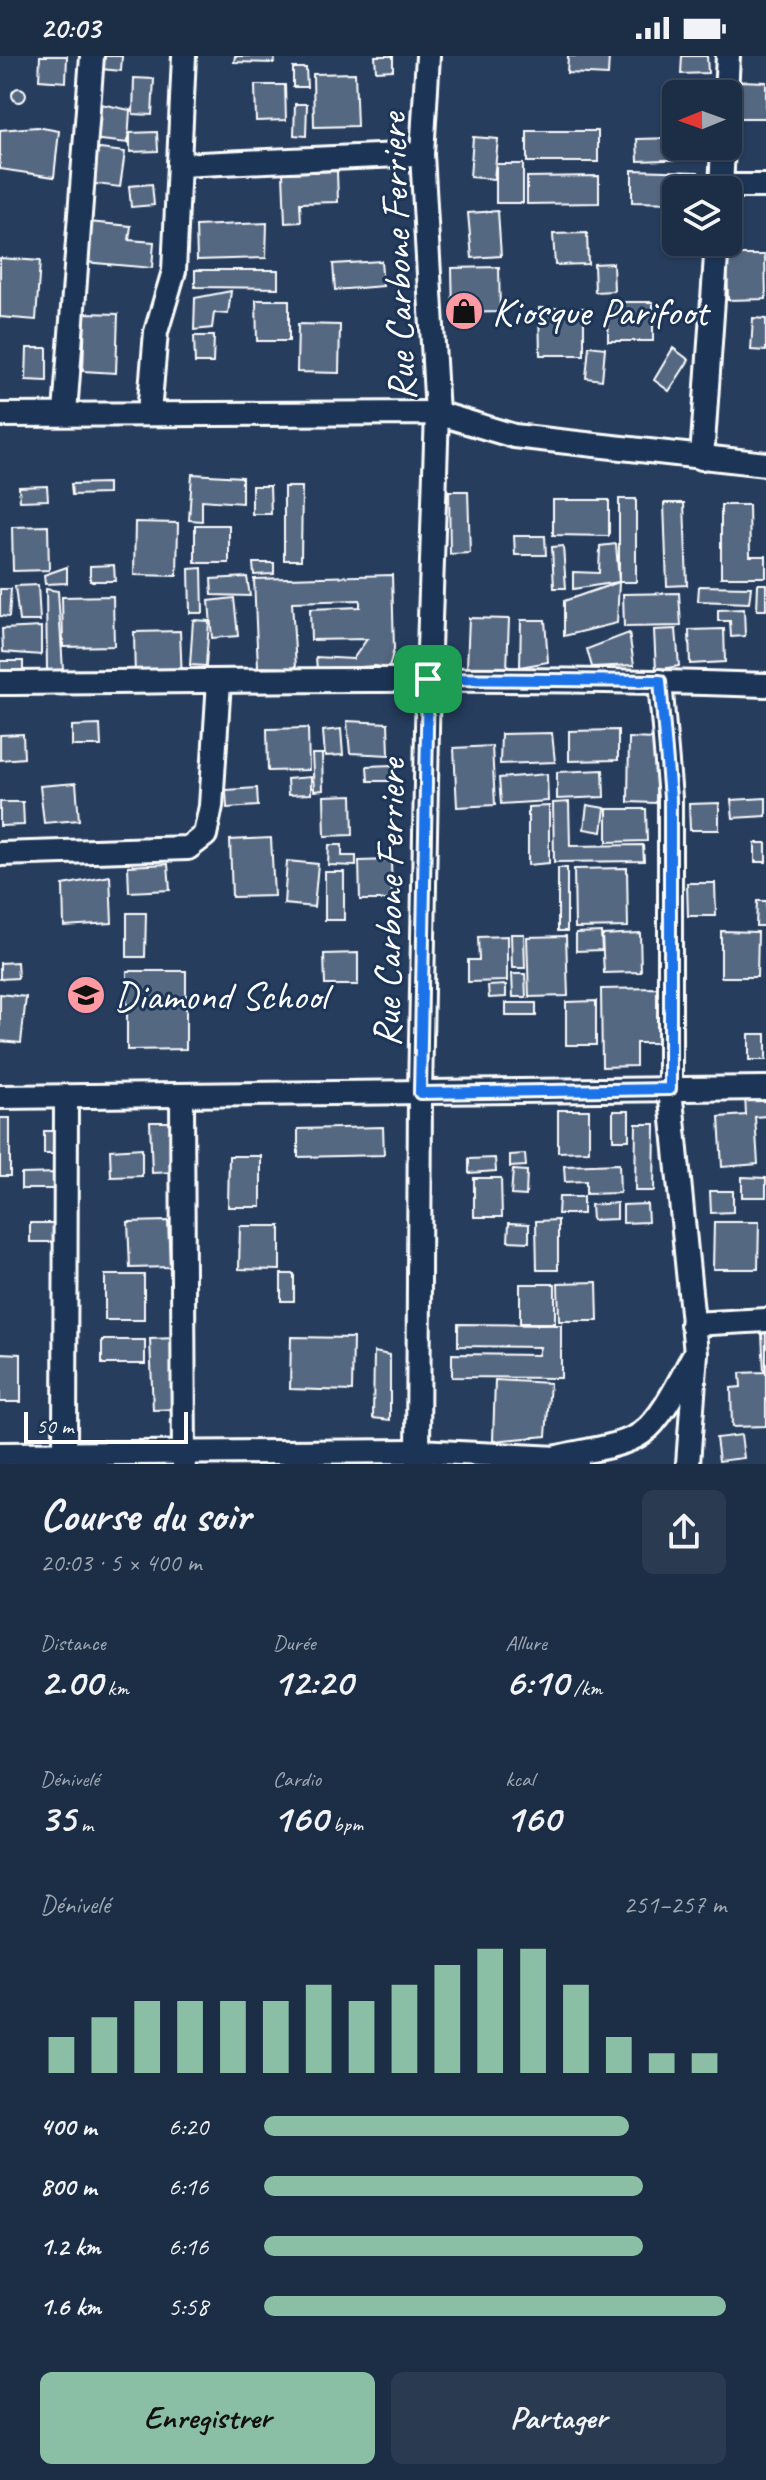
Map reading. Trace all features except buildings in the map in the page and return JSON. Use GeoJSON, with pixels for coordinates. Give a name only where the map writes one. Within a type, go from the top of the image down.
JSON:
{"type":"FeatureCollection","features":[{"type":"Feature","properties":{"kind":"street"},"geometry":{"type":"LineString","coordinates":[[65,413],[92,56]]}},
{"type":"Feature","properties":{"kind":"street"},"geometry":{"type":"LineString","coordinates":[[149,413],[156,332],[174,271],[184,56]]}},
{"type":"Feature","properties":{"kind":"street","name":"Rue Carbone Ferriere"},"geometry":{"type":"LineString","coordinates":[[418,1457],[420,1093],[437,413],[422,154],[428,56]]}},
{"type":"Feature","properties":{"kind":"street"},"geometry":{"type":"LineString","coordinates":[[727,80],[728,56]]}},
{"type":"Feature","properties":{"kind":"street"},"geometry":{"type":"LineString","coordinates":[[179,165],[422,154]]}},
{"type":"Feature","properties":{"kind":"street"},"geometry":{"type":"LineString","coordinates":[[742,187],[766,186]]}},
{"type":"Feature","properties":{"kind":"street"},"geometry":{"type":"LineString","coordinates":[[702,458],[716,256]]}},
{"type":"Feature","properties":{"kind":"street"},"geometry":{"type":"LineString","coordinates":[[0,415],[437,413],[514,436],[766,464]]}},
{"type":"Feature","properties":{"kind":"street"},"geometry":{"type":"LineString","coordinates":[[0,683],[428,679],[766,685]]}},
{"type":"Feature","properties":{"kind":"street"},"geometry":{"type":"LineString","coordinates":[[0,854],[188,848],[205,835],[211,806],[219,681]]}},
{"type":"Feature","properties":{"kind":"street"},"geometry":{"type":"LineString","coordinates":[[660,681],[670,798],[670,1089],[696,1353],[688,1464]]}},
{"type":"Feature","properties":{"kind":"street"},"geometry":{"type":"LineString","coordinates":[[0,1097],[766,1088]]}},
{"type":"Feature","properties":{"kind":"street"},"geometry":{"type":"LineString","coordinates":[[182,1096],[184,1458]]}},
{"type":"Feature","properties":{"kind":"street"},"geometry":{"type":"LineString","coordinates":[[65,1459],[66,1097]]}},
{"type":"Feature","properties":{"kind":"street"},"geometry":{"type":"LineString","coordinates":[[692,1324],[766,1320]]}},
{"type":"Feature","properties":{"kind":"street"},"geometry":{"type":"LineString","coordinates":[[0,1454],[65,1459],[418,1457],[567,1461],[642,1433],[656,1417],[696,1353]]}},
{"type":"Feature","properties":{"kind":"place","name":"Kiosque Parifoot"},"geometry":{"type":"Point","coordinates":[464,311]}},
{"type":"Feature","properties":{"kind":"place","name":"Diamond School"},"geometry":{"type":"Point","coordinates":[86,995]}},
{"type":"Feature","properties":{"kind":"route"},"geometry":{"type":"LineString","coordinates":[[428,679],[660,681],[670,798],[670,1089],[420,1093],[428,679]]}}]}
